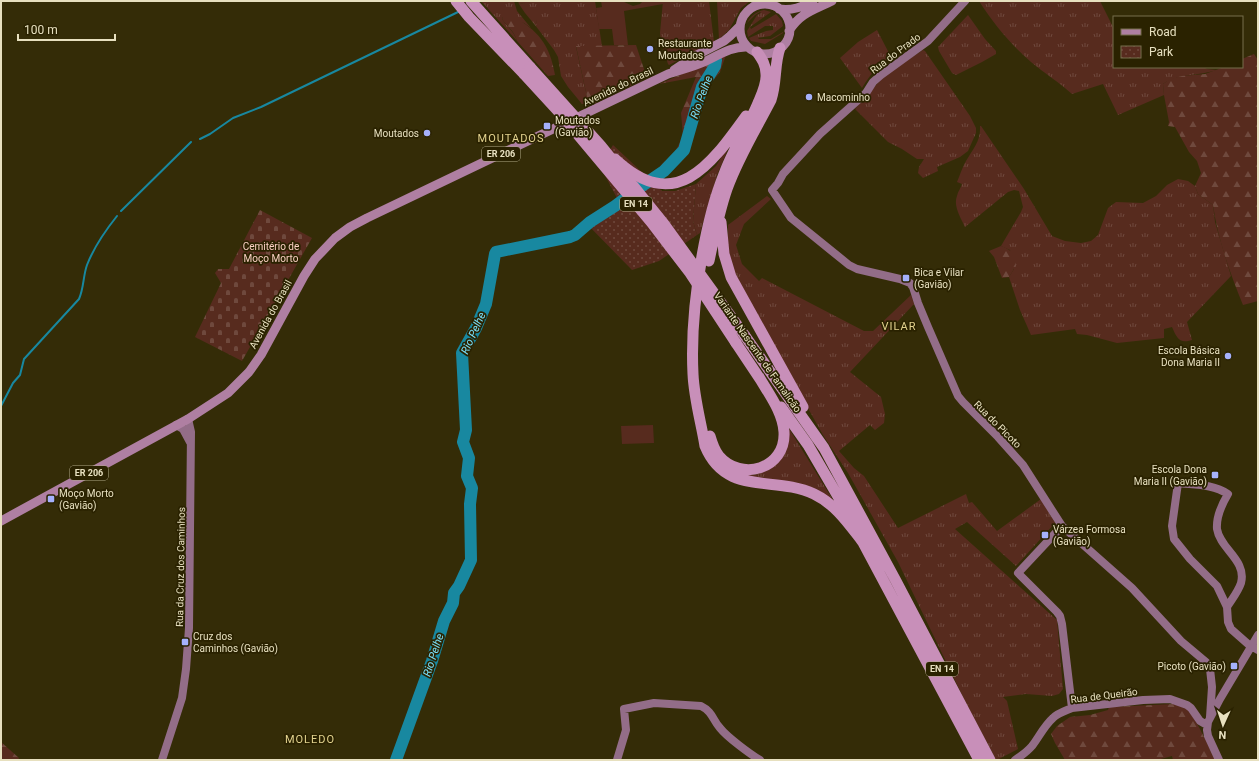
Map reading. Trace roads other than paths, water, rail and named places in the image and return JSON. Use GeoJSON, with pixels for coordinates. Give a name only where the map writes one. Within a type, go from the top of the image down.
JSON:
{"type":"FeatureCollection","features":[{"type":"Feature","properties":{"kind":"highway","name":"Variante Nascente de Famalicão"},"geometry":{"type":"LineString","coordinates":[[456,1],[469,16],[527,70],[601,146],[664,224],[824,448],[859,511],[990,760]]}},
{"type":"Feature","properties":{"kind":"highway","name":"Variante Nascente de Famalicão"},"geometry":{"type":"LineString","coordinates":[[471,1],[558,111],[651,222],[690,273],[759,377],[808,445],[843,505],[979,760]]}},
{"type":"Feature","properties":{"kind":"highway"},"geometry":{"type":"LineString","coordinates":[[780,48],[777,60],[776,82],[771,100],[731,168],[704,265],[694,308],[692,364],[697,402],[705,446],[709,456],[719,468],[738,479],[792,487],[804,490],[819,497],[832,506],[862,540]]}},
{"type":"Feature","properties":{"kind":"highway"},"geometry":{"type":"LineString","coordinates":[[752,50],[761,57],[766,68],[766,82],[731,168],[712,208],[704,265],[699,336],[699,360],[704,406],[714,449],[726,463],[741,470],[761,468],[770,463],[777,457],[784,441],[782,420],[779,412],[759,377]]}},
{"type":"Feature","properties":{"kind":"highway"},"geometry":{"type":"LineString","coordinates":[[601,146],[631,172],[651,183],[659,184],[677,182],[700,171],[716,156],[761,96]]}},
{"type":"Feature","properties":{"kind":"highway"},"geometry":{"type":"LineString","coordinates":[[720,210],[720,227],[723,246],[731,278],[801,403],[824,448]]}},
{"type":"Feature","properties":{"kind":"main road","name":"Avenida do Brasil"},"geometry":{"type":"LineString","coordinates":[[668,74],[695,56],[724,41],[740,26],[742,18],[747,11],[756,4],[775,5],[787,10],[795,9],[813,1]]}},
{"type":"Feature","properties":{"kind":"main road"},"geometry":{"type":"LineString","coordinates":[[780,48],[788,38],[790,31],[797,20],[832,1]]}},
{"type":"Feature","properties":{"kind":"main road"},"geometry":{"type":"LineString","coordinates":[[775,5],[786,16],[790,26],[790,31]]}},
{"type":"Feature","properties":{"kind":"main road"},"geometry":{"type":"LineString","coordinates":[[740,26],[741,37],[752,50]]}},
{"type":"Feature","properties":{"kind":"main road","name":"Avenida do Brasil"},"geometry":{"type":"LineString","coordinates":[[1,521],[188,419],[228,393],[249,372],[266,347],[304,276],[315,259],[328,245],[350,227],[668,74],[704,62],[737,47],[769,53],[780,48]]}},
{"type":"Feature","properties":{"kind":"street","name":"Rua do Prado"},"geometry":{"type":"LineString","coordinates":[[772,190],[783,174],[820,134],[866,93],[873,82],[928,41],[965,1]]}},
{"type":"Feature","properties":{"kind":"street","name":"Rua do Picoto"},"geometry":{"type":"LineString","coordinates":[[772,190],[792,218],[843,261],[857,269],[905,280],[913,287],[928,328],[958,396],[1023,465],[1062,526],[1132,588],[1181,641],[1206,662],[1210,669],[1212,687],[1210,717]]}},
{"type":"Feature","properties":{"kind":"street","name":"Rua da Cruz dos Caminhos"},"geometry":{"type":"LineString","coordinates":[[162,760],[180,703],[186,669],[189,620],[191,442],[191,432],[188,419]]}},
{"type":"Feature","properties":{"kind":"street"},"geometry":{"type":"LineString","coordinates":[[176,425],[183,429],[191,442]]}},
{"type":"Feature","properties":{"kind":"street"},"geometry":{"type":"LineString","coordinates":[[1227,607],[1237,592],[1242,578],[1240,567],[1222,542],[1217,528],[1221,507],[1228,494],[1221,489],[1210,486],[1178,483],[1172,526],[1174,539],[1216,586],[1227,607],[1228,622],[1231,629],[1255,648]]}},
{"type":"Feature","properties":{"kind":"street"},"geometry":{"type":"LineString","coordinates":[[1062,526],[1018,573],[1060,616],[1072,708]]}},
{"type":"Feature","properties":{"kind":"street"},"geometry":{"type":"LineString","coordinates":[[1219,760],[1208,736],[1207,725],[1220,699],[1255,648],[1258,635]]}},
{"type":"Feature","properties":{"kind":"street","name":"Rua do Picoto"},"geometry":{"type":"LineString","coordinates":[[1212,687],[1220,699]]}},
{"type":"Feature","properties":{"kind":"street","name":"Rua de Queirão"},"geometry":{"type":"LineString","coordinates":[[1015,760],[1027,752],[1054,718],[1062,712],[1072,708],[1143,700],[1170,699],[1187,705],[1191,708],[1200,721],[1207,725]]}},
{"type":"Feature","properties":{"kind":"street"},"geometry":{"type":"LineString","coordinates":[[617,760],[626,730],[624,709],[654,703],[701,706],[708,709],[719,728],[760,760]]}},
{"type":"Feature","properties":{"kind":"waterway"},"geometry":{"type":"LineString","coordinates":[[200,139],[233,118],[261,107],[458,12]]}},
{"type":"Feature","properties":{"kind":"waterway","name":"Rio Pelhe"},"geometry":{"type":"LineString","coordinates":[[396,760],[432,661],[444,621],[453,603],[454,593],[459,586],[471,560],[470,504],[472,488],[467,476],[469,458],[463,442],[466,430],[462,353],[476,328],[486,304],[495,254],[496,252],[575,235],[590,222],[664,171],[684,150],[702,87],[715,66],[716,60]]}},
{"type":"Feature","properties":{"kind":"waterway"},"geometry":{"type":"LineString","coordinates":[[121,211],[191,142]]}},
{"type":"Feature","properties":{"kind":"waterway"},"geometry":{"type":"LineString","coordinates":[[1,406],[13,383],[20,375],[24,359],[79,299],[90,258],[100,239],[117,216]]}},
{"type":"Feature","properties":{"kind":"place","name":"Restaurante Moutados"},"geometry":{"type":"Point","coordinates":[650,49]}},
{"type":"Feature","properties":{"kind":"place","name":"Macominho"},"geometry":{"type":"Point","coordinates":[809,97]}},
{"type":"Feature","properties":{"kind":"place","name":"Moutados (Gavião)"},"geometry":{"type":"Point","coordinates":[547,126]}},
{"type":"Feature","properties":{"kind":"place","name":"Moutados"},"geometry":{"type":"Point","coordinates":[427,133]}},
{"type":"Feature","properties":{"kind":"place","name":"Bica e Vilar (Gavião)"},"geometry":{"type":"Point","coordinates":[906,278]}},
{"type":"Feature","properties":{"kind":"place","name":"Escola Básica Dona Maria II"},"geometry":{"type":"Point","coordinates":[1228,356]}},
{"type":"Feature","properties":{"kind":"place","name":"Escola Dona Maria II (Gavião)"},"geometry":{"type":"Point","coordinates":[1215,475]}},
{"type":"Feature","properties":{"kind":"place","name":"Moço Morto (Gavião)"},"geometry":{"type":"Point","coordinates":[51,499]}},
{"type":"Feature","properties":{"kind":"place","name":"Várzea Formosa (Gavião)"},"geometry":{"type":"Point","coordinates":[1045,535]}},
{"type":"Feature","properties":{"kind":"place","name":"Cruz dos Caminhos (Gavião)"},"geometry":{"type":"Point","coordinates":[185,642]}},
{"type":"Feature","properties":{"kind":"place","name":"Picoto (Gavião)"},"geometry":{"type":"Point","coordinates":[1234,666]}},
{"type":"Feature","properties":{"kind":"district","name":"MOUTADOS"},"geometry":{"type":"Point","coordinates":[511,138]}},
{"type":"Feature","properties":{"kind":"district","name":"VILAR"},"geometry":{"type":"Point","coordinates":[899,326]}},
{"type":"Feature","properties":{"kind":"district","name":"MOLEDO"},"geometry":{"type":"Point","coordinates":[310,739]}},
{"type":"Feature","properties":{"kind":"park label","name":"Cemitério de Moço Morto"},"geometry":{"type":"Point","coordinates":[271,252]}}]}
